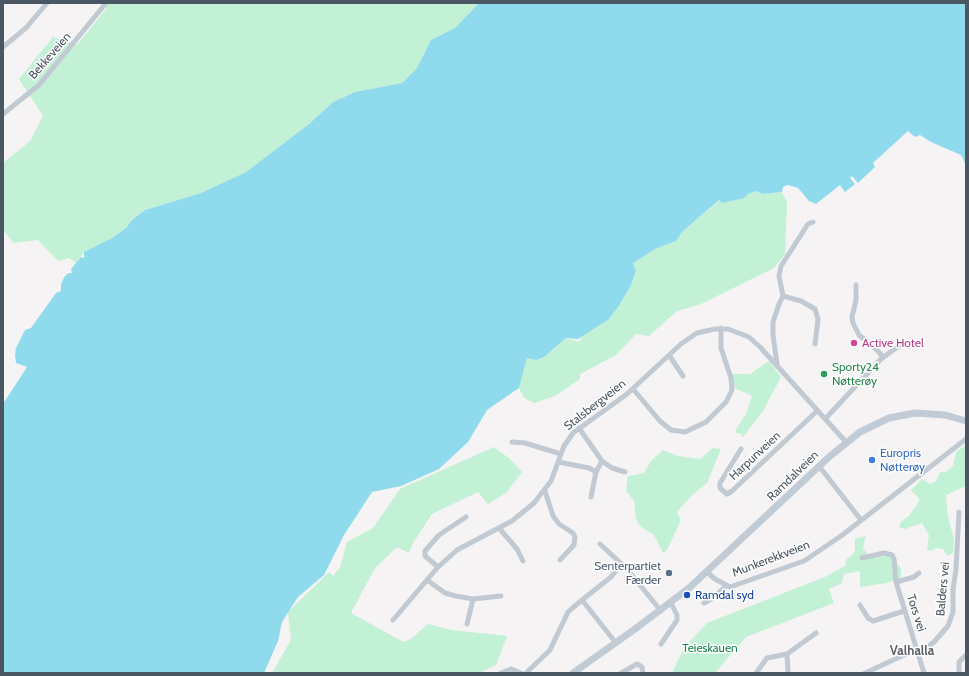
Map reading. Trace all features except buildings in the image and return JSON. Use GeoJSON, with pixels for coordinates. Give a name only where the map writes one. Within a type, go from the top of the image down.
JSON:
{"type":"FeatureCollection","features":[{"type":"Feature","properties":{"kind":"main road","name":"Ramdalveien"},"geometry":{"type":"LineString","coordinates":[[661,610],[707,572],[846,442],[874,424],[901,415],[939,414],[966,421]]}},
{"type":"Feature","properties":{"kind":"main road"},"geometry":{"type":"LineString","coordinates":[[573,673],[661,610]]}},
{"type":"Feature","properties":{"kind":"street"},"geometry":{"type":"LineString","coordinates":[[3,47],[26,28],[48,3]]}},
{"type":"Feature","properties":{"kind":"street","name":"Bekkeveien"},"geometry":{"type":"LineString","coordinates":[[3,114],[44,80],[106,3]]}},
{"type":"Feature","properties":{"kind":"street"},"geometry":{"type":"LineString","coordinates":[[777,365],[773,331],[776,314],[783,296],[779,276],[781,266],[808,224],[814,222]]}},
{"type":"Feature","properties":{"kind":"street"},"geometry":{"type":"LineString","coordinates":[[856,285],[856,300],[852,317],[853,323],[859,335],[883,357]]}},
{"type":"Feature","properties":{"kind":"street"},"geometry":{"type":"LineString","coordinates":[[783,296],[801,301],[815,309],[818,319],[815,344]]}},
{"type":"Feature","properties":{"kind":"street"},"geometry":{"type":"LineString","coordinates":[[633,389],[660,421],[671,430],[685,432],[706,422],[726,402],[732,390],[731,378],[721,348],[721,328]]}},
{"type":"Feature","properties":{"kind":"street","name":"Stalsbergveien"},"geometry":{"type":"LineString","coordinates":[[393,620],[438,567],[456,550],[499,528],[527,510],[545,491],[567,440],[579,428],[633,389],[669,355],[697,333],[721,328],[734,330],[749,337],[777,365],[846,442]]}},
{"type":"Feature","properties":{"kind":"street"},"geometry":{"type":"LineString","coordinates":[[825,419],[883,357],[903,343]]}},
{"type":"Feature","properties":{"kind":"street"},"geometry":{"type":"LineString","coordinates":[[669,355],[683,376]]}},
{"type":"Feature","properties":{"kind":"street","name":"Harpunveien"},"geometry":{"type":"LineString","coordinates":[[741,449],[720,483],[720,488],[727,494],[817,411]]}},
{"type":"Feature","properties":{"kind":"street"},"geometry":{"type":"LineString","coordinates":[[579,428],[602,461],[612,468],[625,472]]}},
{"type":"Feature","properties":{"kind":"street","name":"Munkerekkveien"},"geometry":{"type":"LineString","coordinates":[[707,572],[726,586],[732,586],[804,561],[830,544],[966,439]]}},
{"type":"Feature","properties":{"kind":"street"},"geometry":{"type":"LineString","coordinates":[[512,442],[526,443],[561,454]]}},
{"type":"Feature","properties":{"kind":"street"},"geometry":{"type":"LineString","coordinates":[[591,497],[596,472],[602,461]]}},
{"type":"Feature","properties":{"kind":"street"},"geometry":{"type":"LineString","coordinates":[[558,462],[590,468],[596,472]]}},
{"type":"Feature","properties":{"kind":"street"},"geometry":{"type":"LineString","coordinates":[[819,466],[861,520]]}},
{"type":"Feature","properties":{"kind":"street"},"geometry":{"type":"LineString","coordinates":[[545,491],[553,516],[559,524],[573,533],[575,537],[574,545],[560,560]]}},
{"type":"Feature","properties":{"kind":"street","name":"Balders vei"},"geometry":{"type":"LineString","coordinates":[[865,673],[904,655],[918,651],[934,642],[948,626],[952,618],[959,512]]}},
{"type":"Feature","properties":{"kind":"street"},"geometry":{"type":"LineString","coordinates":[[438,567],[425,556],[425,551],[438,534],[466,517]]}},
{"type":"Feature","properties":{"kind":"street"},"geometry":{"type":"LineString","coordinates":[[499,528],[517,548],[523,561]]}},
{"type":"Feature","properties":{"kind":"street"},"geometry":{"type":"LineString","coordinates":[[600,544],[621,564],[661,610]]}},
{"type":"Feature","properties":{"kind":"street","name":"Tors vei"},"geometry":{"type":"LineString","coordinates":[[862,558],[884,553],[892,554],[894,559],[896,582],[924,673]]}},
{"type":"Feature","properties":{"kind":"street"},"geometry":{"type":"LineString","coordinates":[[526,673],[550,650],[568,612],[611,577],[621,564]]}},
{"type":"Feature","properties":{"kind":"street","name":"Tors vei"},"geometry":{"type":"LineString","coordinates":[[896,582],[914,577],[919,573]]}},
{"type":"Feature","properties":{"kind":"street"},"geometry":{"type":"LineString","coordinates":[[427,580],[445,593],[474,599],[501,596]]}},
{"type":"Feature","properties":{"kind":"street","name":"Munkerekkveien"},"geometry":{"type":"LineString","coordinates":[[704,603],[718,594],[726,586]]}},
{"type":"Feature","properties":{"kind":"street"},"geometry":{"type":"LineString","coordinates":[[467,624],[474,599]]}},
{"type":"Feature","properties":{"kind":"street"},"geometry":{"type":"LineString","coordinates":[[582,600],[616,643]]}},
{"type":"Feature","properties":{"kind":"street"},"geometry":{"type":"LineString","coordinates":[[661,644],[677,620],[677,615],[671,603]]}},
{"type":"Feature","properties":{"kind":"street"},"geometry":{"type":"LineString","coordinates":[[860,605],[868,618],[873,621],[904,610]]}},
{"type":"Feature","properties":{"kind":"street"},"geometry":{"type":"LineString","coordinates":[[756,673],[767,658],[787,654],[816,633]]}},
{"type":"Feature","properties":{"kind":"street"},"geometry":{"type":"LineString","coordinates":[[787,654],[788,673]]}},
{"type":"Feature","properties":{"kind":"street"},"geometry":{"type":"LineString","coordinates":[[959,673],[959,662],[966,655]]}},
{"type":"Feature","properties":{"kind":"street"},"geometry":{"type":"LineString","coordinates":[[621,673],[637,664],[642,667],[643,673]]}},
{"type":"Feature","properties":{"kind":"street"},"geometry":{"type":"LineString","coordinates":[[501,673],[511,669],[521,673]]}},
{"type":"Feature","properties":{"kind":"green space"},"geometry":{"type":"Polygon","coordinates":[[[101,3],[479,3],[455,28],[431,40],[417,68],[402,83],[355,92],[333,102],[309,124],[246,172],[201,193],[145,210],[132,220],[126,228],[112,238],[84,252],[76,263],[69,258],[58,261],[38,240],[13,243],[3,229],[3,163],[30,141],[43,116],[19,79],[53,37],[77,45],[106,9],[101,3]]]}},
{"type":"Feature","properties":{"kind":"green space"},"geometry":{"type":"Polygon","coordinates":[[[757,191],[762,194],[782,192],[787,202],[785,254],[774,268],[701,304],[677,311],[649,336],[636,334],[616,355],[580,374],[580,379],[555,396],[534,403],[524,398],[519,388],[527,358],[544,357],[566,338],[579,342],[583,335],[597,326],[620,304],[631,285],[636,271],[633,263],[657,248],[676,241],[682,232],[720,200],[757,191]]]}},
{"type":"Feature","properties":{"kind":"green space"},"geometry":{"type":"Polygon","coordinates":[[[769,361],[781,377],[763,411],[743,437],[740,433],[735,433],[746,414],[752,396],[735,388],[732,374],[750,374],[769,361]]]}},
{"type":"Feature","properties":{"kind":"green space"},"geometry":{"type":"Polygon","coordinates":[[[966,445],[966,488],[963,487],[946,495],[948,517],[954,539],[953,553],[947,556],[943,549],[936,548],[930,551],[927,549],[929,535],[922,523],[905,529],[899,527],[901,522],[909,516],[920,500],[911,490],[922,479],[930,484],[936,481],[940,472],[946,472],[953,466],[956,452],[966,445]]]}},
{"type":"Feature","properties":{"kind":"green space"},"geometry":{"type":"Polygon","coordinates":[[[494,447],[510,459],[522,472],[506,493],[488,504],[478,492],[432,514],[413,543],[409,553],[397,547],[375,568],[351,613],[403,642],[411,639],[428,624],[451,630],[507,636],[496,665],[479,673],[272,673],[291,640],[288,612],[329,572],[333,576],[340,567],[347,542],[373,528],[400,489],[494,447]]]}},
{"type":"Feature","properties":{"kind":"green space"},"geometry":{"type":"Polygon","coordinates":[[[713,448],[721,449],[707,483],[692,495],[677,512],[681,520],[667,550],[663,553],[654,535],[641,527],[636,519],[634,501],[626,491],[628,476],[644,473],[651,461],[663,450],[678,456],[700,459],[713,448]]]}},
{"type":"Feature","properties":{"kind":"green space","name":"Teieskauen"},"geometry":{"type":"Polygon","coordinates":[[[866,536],[863,548],[870,558],[895,555],[896,563],[901,568],[901,577],[887,583],[860,587],[860,571],[844,574],[842,583],[829,589],[834,603],[746,637],[715,673],[672,673],[684,648],[707,623],[825,577],[845,566],[846,560],[855,552],[855,539],[866,536]]]}},
{"type":"Feature","properties":{"kind":"water"},"geometry":{"type":"Polygon","coordinates":[[[479,3],[966,3],[966,165],[961,155],[931,142],[920,135],[915,137],[908,131],[873,163],[875,167],[858,183],[852,176],[850,178],[855,184],[845,192],[840,185],[816,204],[809,201],[798,188],[788,185],[783,187],[782,192],[762,194],[757,191],[748,194],[744,198],[722,203],[719,200],[682,232],[676,241],[657,248],[633,263],[636,271],[631,285],[609,319],[578,339],[566,338],[544,357],[536,360],[527,358],[519,388],[487,410],[468,442],[439,469],[401,486],[372,492],[344,535],[324,575],[298,597],[282,622],[278,641],[264,673],[3,673],[3,404],[27,367],[16,363],[15,355],[16,348],[25,330],[31,328],[56,293],[61,291],[61,284],[65,276],[72,273],[71,269],[81,257],[84,258],[84,252],[112,238],[126,228],[132,220],[145,210],[201,193],[246,172],[309,124],[333,102],[355,92],[402,83],[417,68],[431,40],[455,28],[479,3]]]}},
{"type":"Feature","properties":{"kind":"place","name":"Active Hotel"},"geometry":{"type":"Point","coordinates":[854,343]}},
{"type":"Feature","properties":{"kind":"place","name":"Sporty24 Nøtterøy"},"geometry":{"type":"Point","coordinates":[824,374]}},
{"type":"Feature","properties":{"kind":"place","name":"Europris Nøtterøy"},"geometry":{"type":"Point","coordinates":[872,460]}},
{"type":"Feature","properties":{"kind":"place","name":"Senterpartiet Færder"},"geometry":{"type":"Point","coordinates":[669,573]}},
{"type":"Feature","properties":{"kind":"place","name":"Ramdal syd"},"geometry":{"type":"Point","coordinates":[687,595]}},
{"type":"Feature","properties":{"kind":"district","name":"Valhalla"},"geometry":{"type":"Point","coordinates":[912,651]}}]}
